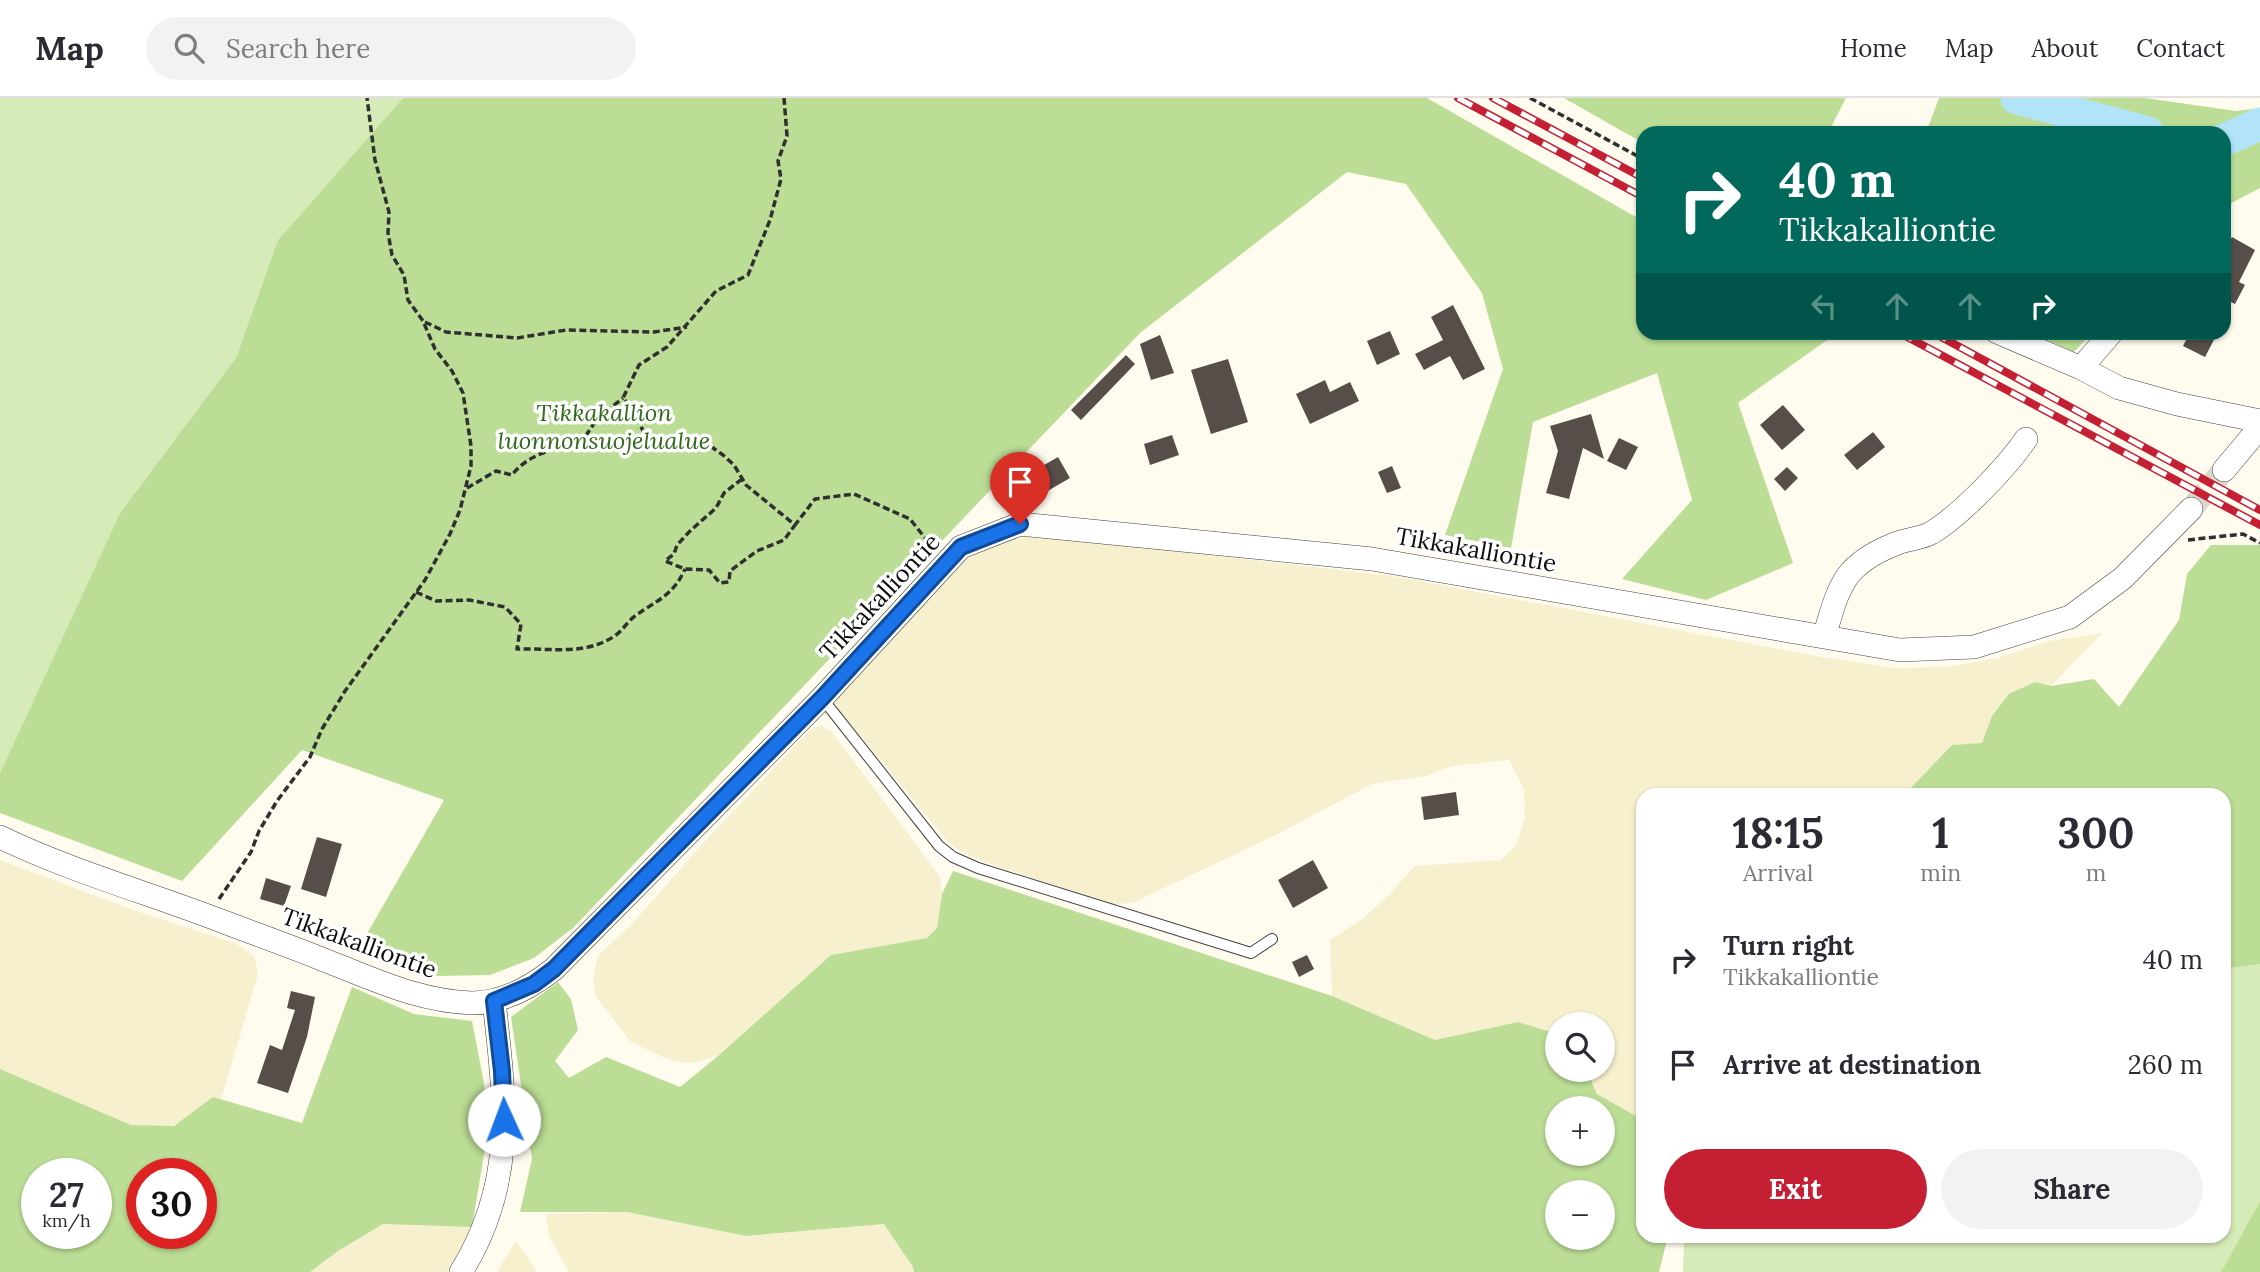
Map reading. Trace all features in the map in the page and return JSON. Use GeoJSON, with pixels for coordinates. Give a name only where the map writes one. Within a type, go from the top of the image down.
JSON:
{"type":"FeatureCollection","features":[{"type":"Feature","properties":{"kind":"street"},"geometry":{"type":"LineString","coordinates":[[2016,340],[2081,368],[2119,388],[2177,404],[2260,421]]}},
{"type":"Feature","properties":{"kind":"street"},"geometry":{"type":"LineString","coordinates":[[2081,368],[2105,340]]}},
{"type":"Feature","properties":{"kind":"street"},"geometry":{"type":"LineString","coordinates":[[2224,470],[2260,427]]}},
{"type":"Feature","properties":{"kind":"street"},"geometry":{"type":"LineString","coordinates":[[1824,637],[1839,588],[1861,560],[1896,543],[1929,534],[1968,502],[2013,458],[2026,439]]}},
{"type":"Feature","properties":{"kind":"street","name":"Tikkakalliontie"},"geometry":{"type":"LineString","coordinates":[[0,837],[66,867],[208,915],[409,994],[474,1003],[494,1001],[534,984],[554,969],[822,698],[961,547],[1020,524],[1372,559],[1900,650],[1974,647],[2070,617],[2123,578],[2192,509]]}},
{"type":"Feature","properties":{"kind":"street"},"geometry":{"type":"LineString","coordinates":[[461,1272],[477,1247],[500,1175],[504,1138],[503,1102],[494,1001]]}},
{"type":"Feature","properties":{"kind":"lane"},"geometry":{"type":"LineString","coordinates":[[822,698],[939,846],[953,857],[978,868],[1251,953],[1272,939]]}},
{"type":"Feature","properties":{"kind":"path"},"geometry":{"type":"LineString","coordinates":[[208,915],[251,852],[276,801],[310,757],[322,729],[345,691],[425,580],[450,534],[471,466],[471,446],[463,393],[452,371],[435,349],[423,321],[408,300],[404,275],[392,255],[388,233],[390,212],[375,160],[367,98]]}},
{"type":"Feature","properties":{"kind":"path"},"geometry":{"type":"LineString","coordinates":[[466,489],[496,471],[512,475],[522,463],[554,448],[580,444],[598,418],[623,398],[639,365],[667,347],[688,326],[716,290],[748,275],[770,220],[781,179],[778,161],[787,136],[784,98]]}},
{"type":"Feature","properties":{"kind":"path"},"geometry":{"type":"LineString","coordinates":[[1530,98],[1636,155]]}},
{"type":"Feature","properties":{"kind":"path"},"geometry":{"type":"LineString","coordinates":[[423,321],[446,331],[517,338],[566,330],[654,332],[688,326]]}},
{"type":"Feature","properties":{"kind":"path"},"geometry":{"type":"LineString","coordinates":[[623,398],[634,411],[648,442],[678,443],[696,436],[723,455],[734,465],[746,485],[795,525]]}},
{"type":"Feature","properties":{"kind":"path"},"geometry":{"type":"LineString","coordinates":[[742,479],[724,493],[716,508],[691,530],[677,545],[674,554],[665,561],[685,569],[709,570],[720,583],[729,582],[730,571],[757,551],[784,540],[815,499],[855,494],[910,519],[946,563]]}},
{"type":"Feature","properties":{"kind":"path"},"geometry":{"type":"LineString","coordinates":[[2159,541],[2243,534],[2260,543]]}},
{"type":"Feature","properties":{"kind":"path"},"geometry":{"type":"LineString","coordinates":[[416,592],[436,601],[469,600],[505,607],[521,624],[517,649],[561,651],[595,647],[617,635],[634,617],[660,601],[678,585],[685,569]]}},
{"type":"Feature","properties":{"kind":"shaded area"},"geometry":{"type":"Polygon","coordinates":[[[1028,537],[1057,538],[1393,576],[1821,657],[1895,668],[1946,667],[1997,658],[2049,641],[2102,633],[2051,686],[2035,682],[1992,716],[1982,744],[1952,745],[1911,788],[1636,788],[1636,1116],[1615,1104],[1615,1096],[1597,1094],[1592,1082],[1615,1082],[1615,1012],[1545,1012],[1545,1030],[1518,1022],[1435,1040],[1332,996],[1330,940],[1361,920],[1388,896],[1415,866],[1501,860],[1517,844],[1525,818],[1524,789],[1509,760],[1452,766],[1426,776],[1372,784],[1272,837],[1134,902],[1113,905],[982,861],[960,851],[947,841],[839,710],[835,700],[947,572],[980,550],[1001,541],[1028,537]]]}},
{"type":"Feature","properties":{"kind":"shaded area"},"geometry":{"type":"Polygon","coordinates":[[[820,725],[832,732],[940,877],[942,894],[937,928],[927,938],[831,955],[718,1056],[693,1063],[672,1061],[631,1042],[596,997],[593,978],[598,956],[632,924],[696,851],[809,731],[820,725]]]}},
{"type":"Feature","properties":{"kind":"shaded area"},"geometry":{"type":"Polygon","coordinates":[[[0,860],[136,911],[235,943],[254,956],[258,974],[221,1100],[174,1126],[131,1125],[0,1069],[0,860]]]}},
{"type":"Feature","properties":{"kind":"shaded area"},"geometry":{"type":"Polygon","coordinates":[[[627,1212],[746,1236],[885,1224],[914,1272],[569,1272],[549,1237],[546,1214],[627,1212]]]}},
{"type":"Feature","properties":{"kind":"shaded area"},"geometry":{"type":"Polygon","coordinates":[[[383,1224],[472,1227],[447,1272],[310,1272],[338,1251],[383,1224]]]}},
{"type":"Feature","properties":{"kind":"shaded area"},"geometry":{"type":"Polygon","coordinates":[[[516,1241],[537,1272],[497,1272],[516,1241]]]}},
{"type":"Feature","properties":{"kind":"green space"},"geometry":{"type":"Polygon","coordinates":[[[0,98],[403,98],[278,240],[236,358],[120,513],[0,773],[0,98]]]}},
{"type":"Feature","properties":{"kind":"green space","name":"Tikkakallion luonnonsuojelualue"},"geometry":{"type":"Polygon","coordinates":[[[403,98],[1427,98],[1636,217],[1636,340],[1827,340],[1738,403],[1793,563],[1706,600],[1622,579],[1692,500],[1657,373],[1533,422],[1511,548],[1445,535],[1503,369],[1482,293],[1406,184],[1347,172],[1140,333],[573,928],[534,958],[490,975],[437,976],[361,944],[444,800],[302,750],[182,881],[0,813],[0,773],[120,513],[236,358],[278,240],[403,98]]]}},
{"type":"Feature","properties":{"kind":"green space"},"geometry":{"type":"Polygon","coordinates":[[[1564,98],[1846,98],[1832,126],[1636,126],[1636,139],[1564,98]]]}},
{"type":"Feature","properties":{"kind":"green space"},"geometry":{"type":"Polygon","coordinates":[[[1939,98],[2145,98],[2236,111],[2260,108],[2260,188],[2231,203],[2231,126],[1929,126],[1939,98]]]}},
{"type":"Feature","properties":{"kind":"green space"},"geometry":{"type":"Polygon","coordinates":[[[2048,340],[2085,340],[2074,352],[2048,340]]]}},
{"type":"Feature","properties":{"kind":"green space"},"geometry":{"type":"Polygon","coordinates":[[[2211,545],[2260,545],[2260,964],[2231,968],[2231,788],[1911,788],[1952,745],[1982,743],[1992,716],[2009,694],[2035,682],[2051,686],[2094,679],[2119,707],[2179,620],[2187,574],[2211,545]]]}},
{"type":"Feature","properties":{"kind":"green space"},"geometry":{"type":"Polygon","coordinates":[[[953,871],[1332,996],[1435,1040],[1518,1022],[1545,1030],[1545,1082],[1592,1082],[1601,1096],[1545,1096],[1545,1166],[1615,1166],[1615,1104],[1636,1116],[1636,1243],[1666,1243],[1659,1272],[914,1272],[884,1224],[746,1236],[627,1212],[520,1212],[532,1159],[511,1017],[558,982],[571,999],[578,1030],[555,1061],[569,1078],[606,1057],[680,1087],[831,955],[927,938],[937,928],[942,894],[953,871]]]}},
{"type":"Feature","properties":{"kind":"green space"},"geometry":{"type":"Polygon","coordinates":[[[2260,964],[2260,1201],[2221,1272],[1683,1272],[1684,1243],[2231,1243],[2231,968],[2260,964]]]}},
{"type":"Feature","properties":{"kind":"green space"},"geometry":{"type":"Polygon","coordinates":[[[352,987],[414,1014],[472,1021],[489,1124],[472,1227],[383,1224],[338,1251],[310,1272],[0,1272],[0,1069],[131,1125],[174,1126],[213,1097],[302,1123],[352,987]]]}},
{"type":"Feature","properties":{"kind":"green space"},"geometry":{"type":"Polygon","coordinates":[[[2260,1201],[2260,1272],[2221,1272],[2260,1201]]]}},
{"type":"Feature","properties":{"kind":"building"},"geometry":{"type":"Polygon","coordinates":[[[2231,239],[2255,250],[2239,282],[2245,285],[2235,304],[2231,302],[2231,239]]]}},
{"type":"Feature","properties":{"kind":"building"},"geometry":{"type":"Polygon","coordinates":[[[1453,305],[1485,369],[1463,380],[1450,356],[1424,370],[1415,354],[1443,340],[1431,317],[1453,305]]]}},
{"type":"Feature","properties":{"kind":"building"},"geometry":{"type":"Polygon","coordinates":[[[1390,331],[1400,354],[1377,365],[1367,341],[1390,331]]]}},
{"type":"Feature","properties":{"kind":"building"},"geometry":{"type":"Polygon","coordinates":[[[1160,335],[1174,373],[1151,380],[1140,344],[1160,335]]]}},
{"type":"Feature","properties":{"kind":"building"},"geometry":{"type":"Polygon","coordinates":[[[2186,340],[2214,340],[2205,357],[2183,346],[2186,340]]]}},
{"type":"Feature","properties":{"kind":"building"},"geometry":{"type":"Polygon","coordinates":[[[1126,355],[1135,364],[1081,420],[1071,410],[1126,355]]]}},
{"type":"Feature","properties":{"kind":"building"},"geometry":{"type":"Polygon","coordinates":[[[1228,359],[1248,422],[1211,434],[1191,370],[1228,359]]]}},
{"type":"Feature","properties":{"kind":"building"},"geometry":{"type":"Polygon","coordinates":[[[1325,380],[1330,392],[1350,382],[1359,401],[1310,424],[1296,394],[1325,380]]]}},
{"type":"Feature","properties":{"kind":"building"},"geometry":{"type":"Polygon","coordinates":[[[1783,405],[1805,430],[1782,450],[1760,425],[1783,405]]]}},
{"type":"Feature","properties":{"kind":"building"},"geometry":{"type":"Polygon","coordinates":[[[1591,414],[1604,459],[1583,448],[1569,499],[1546,493],[1558,451],[1550,426],[1591,414]]]}},
{"type":"Feature","properties":{"kind":"building"},"geometry":{"type":"Polygon","coordinates":[[[1873,432],[1885,447],[1857,470],[1844,455],[1873,432]]]}},
{"type":"Feature","properties":{"kind":"building"},"geometry":{"type":"Polygon","coordinates":[[[1172,435],[1179,455],[1150,465],[1144,444],[1172,435]]]}},
{"type":"Feature","properties":{"kind":"building"},"geometry":{"type":"Polygon","coordinates":[[[1619,438],[1638,447],[1626,470],[1607,461],[1619,438]]]}},
{"type":"Feature","properties":{"kind":"building"},"geometry":{"type":"Polygon","coordinates":[[[1058,457],[1070,478],[1025,504],[1013,483],[1058,457]]]}},
{"type":"Feature","properties":{"kind":"building"},"geometry":{"type":"Polygon","coordinates":[[[1392,466],[1401,488],[1387,493],[1378,472],[1392,466]]]}},
{"type":"Feature","properties":{"kind":"building"},"geometry":{"type":"Polygon","coordinates":[[[1787,467],[1798,478],[1785,491],[1774,479],[1787,467]]]}},
{"type":"Feature","properties":{"kind":"building"},"geometry":{"type":"Polygon","coordinates":[[[1456,792],[1459,815],[1424,820],[1421,797],[1456,792]]]}},
{"type":"Feature","properties":{"kind":"building"},"geometry":{"type":"Polygon","coordinates":[[[317,837],[342,844],[326,897],[301,889],[317,837]]]}},
{"type":"Feature","properties":{"kind":"building"},"geometry":{"type":"Polygon","coordinates":[[[1313,860],[1328,888],[1293,908],[1278,880],[1313,860]]]}},
{"type":"Feature","properties":{"kind":"building"},"geometry":{"type":"Polygon","coordinates":[[[266,878],[291,886],[284,906],[260,899],[266,878]]]}},
{"type":"Feature","properties":{"kind":"building"},"geometry":{"type":"Polygon","coordinates":[[[1307,955],[1314,969],[1299,977],[1292,962],[1307,955]]]}},
{"type":"Feature","properties":{"kind":"building"},"geometry":{"type":"Polygon","coordinates":[[[291,991],[315,997],[307,1037],[288,1093],[257,1083],[270,1045],[282,1050],[295,1010],[287,1008],[291,991]]]}},
{"type":"Feature","properties":{"kind":"waterway"},"geometry":{"type":"LineString","coordinates":[[2017,98],[2122,126]]}},
{"type":"Feature","properties":{"kind":"waterway"},"geometry":{"type":"LineString","coordinates":[[2231,137],[2260,124]]}},
{"type":"Feature","properties":{"kind":"tunnel"},"geometry":{"type":"LineString","coordinates":[[2191,509],[2224,470]]}},
{"type":"Feature","properties":{"kind":"railway"},"geometry":{"type":"LineString","coordinates":[[1458,98],[1636,193]]}},
{"type":"Feature","properties":{"kind":"railway"},"geometry":{"type":"LineString","coordinates":[[1493,98],[1636,174]]}},
{"type":"Feature","properties":{"kind":"railway"},"geometry":{"type":"LineString","coordinates":[[1913,340],[2260,525]]}},
{"type":"Feature","properties":{"kind":"railway"},"geometry":{"type":"LineString","coordinates":[[1947,340],[2260,510]]}},
{"type":"Feature","properties":{"kind":"route"},"geometry":{"type":"LineString","coordinates":[[504,1120],[502,1071],[494,1001],[534,984],[554,969],[822,698],[961,547],[1020,524]]}}]}
